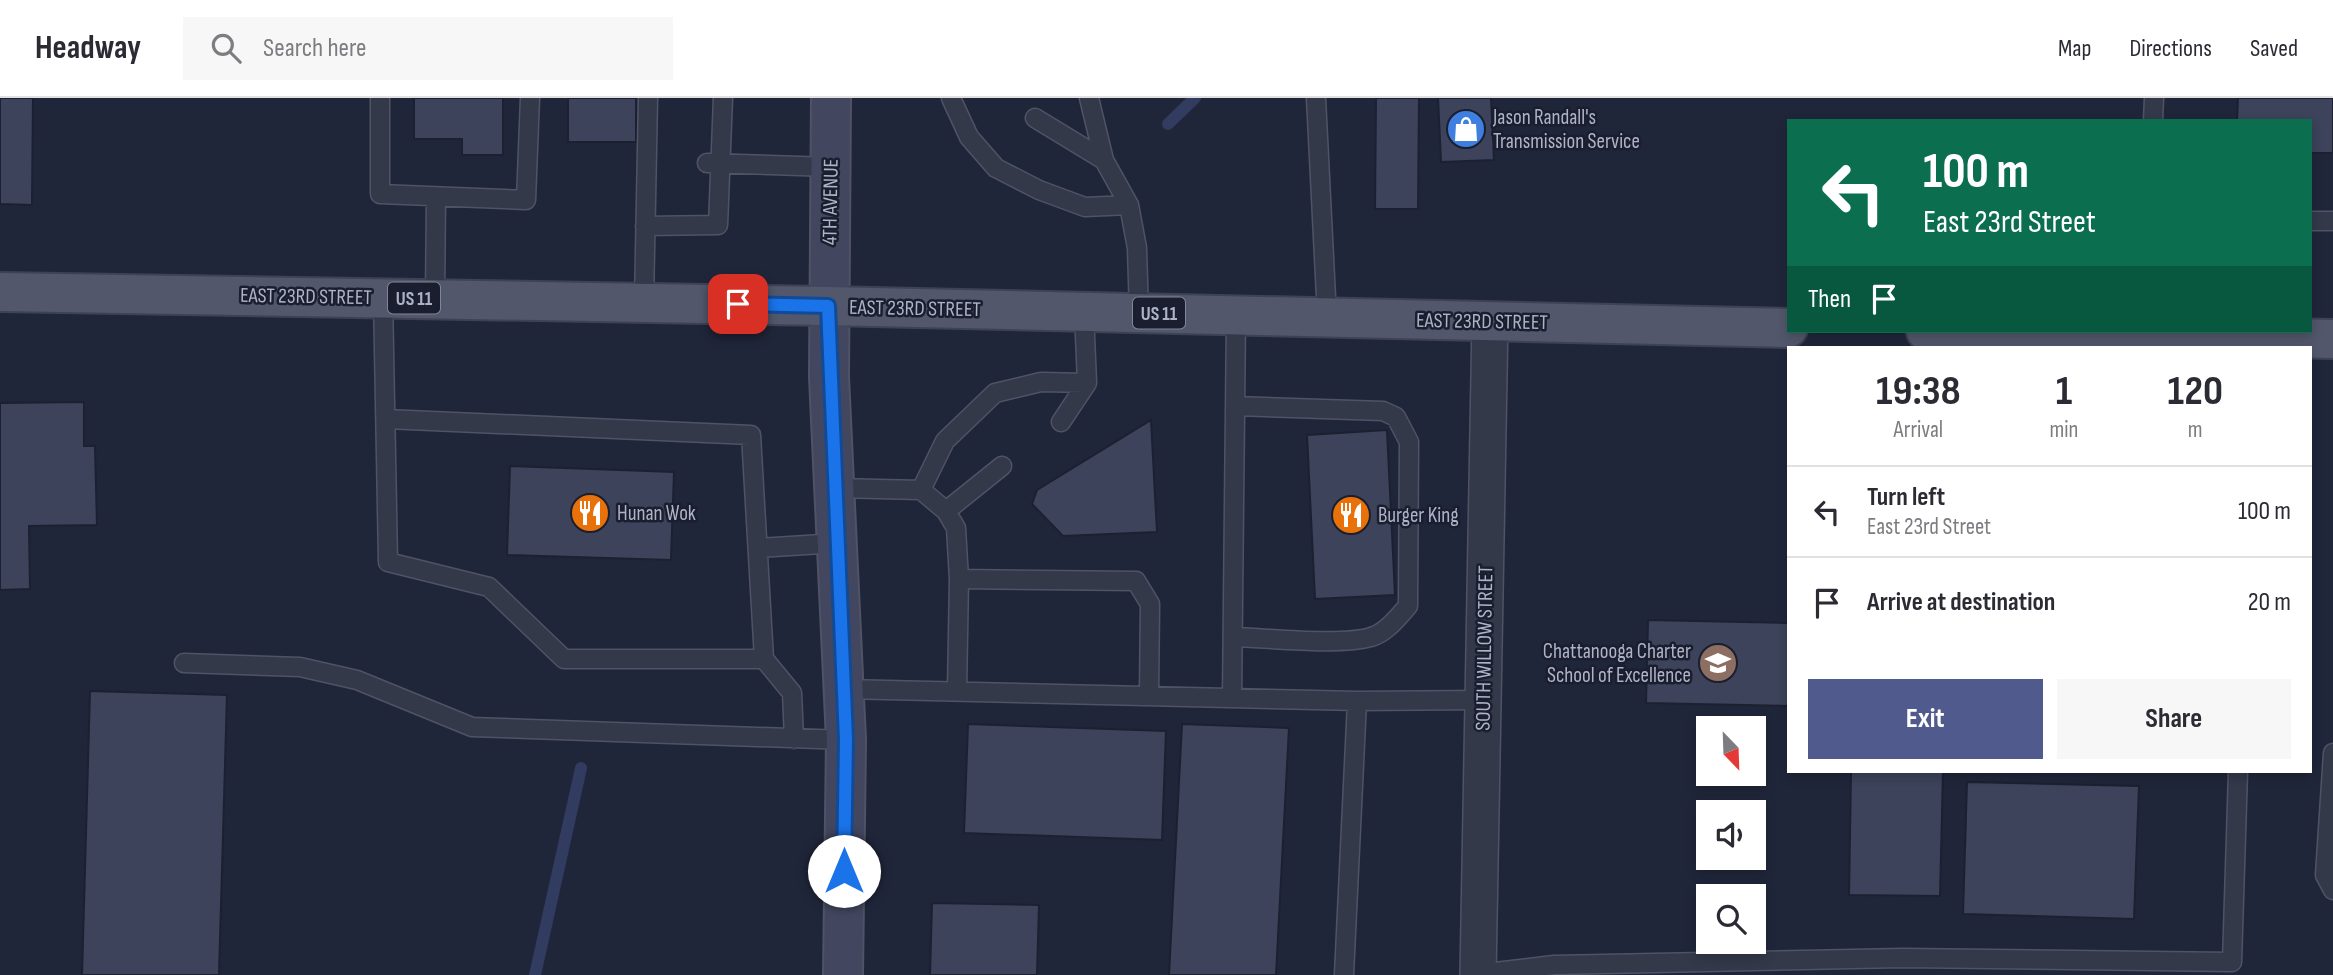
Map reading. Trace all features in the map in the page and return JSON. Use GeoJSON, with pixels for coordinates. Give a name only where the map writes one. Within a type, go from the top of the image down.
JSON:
{"type":"FeatureCollection","features":[{"type":"Feature","properties":{"kind":"main road","name":"4TH AVENUE"},"geometry":{"type":"LineString","coordinates":[[831,98],[828,306],[846,740],[843,975]]}},
{"type":"Feature","properties":{"kind":"main road","name":"EAST 23RD STREET"},"geometry":{"type":"LineString","coordinates":[[0,292],[644,302],[1787,328]]}},
{"type":"Feature","properties":{"kind":"main road"},"geometry":{"type":"LineString","coordinates":[[2151,333],[2247,343],[2333,340]]}},
{"type":"Feature","properties":{"kind":"street","name":"SOUTH WILLOW STREET"},"geometry":{"type":"LineString","coordinates":[[1478,974],[1490,321]]}},
{"type":"Feature","properties":{"kind":"lane"},"geometry":{"type":"LineString","coordinates":[[380,98],[380,194],[436,199],[526,201],[530,98]]}},
{"type":"Feature","properties":{"kind":"lane"},"geometry":{"type":"LineString","coordinates":[[951,98],[969,136],[996,168],[1039,190],[1085,207],[1129,205]]}},
{"type":"Feature","properties":{"kind":"lane"},"geometry":{"type":"LineString","coordinates":[[1089,98],[1104,160],[1129,205],[1137,248],[1139,313]]}},
{"type":"Feature","properties":{"kind":"lane"},"geometry":{"type":"LineString","coordinates":[[1316,98],[1327,317]]}},
{"type":"Feature","properties":{"kind":"lane"},"geometry":{"type":"LineString","coordinates":[[2153,119],[2154,98]]}},
{"type":"Feature","properties":{"kind":"lane"},"geometry":{"type":"LineString","coordinates":[[645,226],[718,225],[714,162],[718,100]]}},
{"type":"Feature","properties":{"kind":"lane"},"geometry":{"type":"LineString","coordinates":[[644,302],[645,226],[654,163],[653,101]]}},
{"type":"Feature","properties":{"kind":"lane"},"geometry":{"type":"LineString","coordinates":[[1035,118],[1104,160]]}},
{"type":"Feature","properties":{"kind":"lane"},"geometry":{"type":"LineString","coordinates":[[714,162],[831,167]]}},
{"type":"Feature","properties":{"kind":"lane"},"geometry":{"type":"LineString","coordinates":[[435,298],[436,199]]}},
{"type":"Feature","properties":{"kind":"lane"},"geometry":{"type":"LineString","coordinates":[[2312,221],[2333,220]]}},
{"type":"Feature","properties":{"kind":"lane"},"geometry":{"type":"LineString","coordinates":[[383,297],[388,562],[489,587],[564,659],[764,659]]}},
{"type":"Feature","properties":{"kind":"lane"},"geometry":{"type":"LineString","coordinates":[[1062,422],[1087,383],[1084,312]]}},
{"type":"Feature","properties":{"kind":"lane"},"geometry":{"type":"LineString","coordinates":[[1232,698],[1236,316]]}},
{"type":"Feature","properties":{"kind":"lane"},"geometry":{"type":"LineString","coordinates":[[921,490],[945,441],[995,393],[1041,382],[1087,383]]}},
{"type":"Feature","properties":{"kind":"lane"},"geometry":{"type":"LineString","coordinates":[[1234,637],[1372,637],[1396,621],[1408,606],[1409,456],[1409,442],[1403,428],[1395,417],[1383,411],[1235,406]]}},
{"type":"Feature","properties":{"kind":"lane"},"geometry":{"type":"LineString","coordinates":[[386,419],[751,435],[764,659],[792,693],[794,739]]}},
{"type":"Feature","properties":{"kind":"lane"},"geometry":{"type":"LineString","coordinates":[[946,511],[1002,466]]}},
{"type":"Feature","properties":{"kind":"lane"},"geometry":{"type":"LineString","coordinates":[[836,488],[921,490],[946,511],[956,528],[959,579],[957,691]]}},
{"type":"Feature","properties":{"kind":"lane"},"geometry":{"type":"LineString","coordinates":[[758,548],[838,543]]}},
{"type":"Feature","properties":{"kind":"lane"},"geometry":{"type":"LineString","coordinates":[[959,579],[1136,581],[1150,604],[1149,696]]}},
{"type":"Feature","properties":{"kind":"lane"},"geometry":{"type":"LineString","coordinates":[[184,663],[300,667],[357,680],[472,727],[846,740]]}},
{"type":"Feature","properties":{"kind":"lane"},"geometry":{"type":"LineString","coordinates":[[843,688],[1357,701],[1483,700]]}},
{"type":"Feature","properties":{"kind":"lane"},"geometry":{"type":"LineString","coordinates":[[1344,975],[1357,701]]}},
{"type":"Feature","properties":{"kind":"lane"},"geometry":{"type":"LineString","coordinates":[[2333,753],[2325,875],[2333,890]]}},
{"type":"Feature","properties":{"kind":"lane"},"geometry":{"type":"LineString","coordinates":[[1478,974],[1554,965],[1903,958],[2231,969],[2238,773]]}},
{"type":"Feature","properties":{"kind":"building"},"geometry":{"type":"Polygon","coordinates":[[[0,98],[33,98],[32,205],[0,204],[0,98]]]}},
{"type":"Feature","properties":{"kind":"building"},"geometry":{"type":"Polygon","coordinates":[[[414,98],[503,98],[503,155],[462,155],[462,139],[414,139],[414,98]]]}},
{"type":"Feature","properties":{"kind":"building"},"geometry":{"type":"Polygon","coordinates":[[[568,98],[636,98],[636,142],[568,142],[568,98]]]}},
{"type":"Feature","properties":{"kind":"building"},"geometry":{"type":"Polygon","coordinates":[[[1376,98],[1419,98],[1418,209],[1375,209],[1376,98]]]}},
{"type":"Feature","properties":{"kind":"building","name":"Jason Randall's Transmission Service"},"geometry":{"type":"Polygon","coordinates":[[[1438,98],[1491,98],[1494,160],[1441,162],[1438,98]]]}},
{"type":"Feature","properties":{"kind":"building"},"geometry":{"type":"Polygon","coordinates":[[[2238,98],[2333,98],[2333,153],[2312,153],[2312,119],[2237,119],[2238,98]]]}},
{"type":"Feature","properties":{"kind":"building"},"geometry":{"type":"Polygon","coordinates":[[[84,402],[84,446],[95,446],[97,525],[29,526],[30,589],[0,590],[0,403],[84,402]]]}},
{"type":"Feature","properties":{"kind":"building"},"geometry":{"type":"Polygon","coordinates":[[[1151,420],[1157,532],[1063,536],[1032,504],[1037,490],[1151,420]]]}},
{"type":"Feature","properties":{"kind":"building","name":"Burger King"},"geometry":{"type":"Polygon","coordinates":[[[1387,430],[1395,595],[1315,599],[1307,435],[1387,430]]]}},
{"type":"Feature","properties":{"kind":"building","name":"Hunan Wok"},"geometry":{"type":"Polygon","coordinates":[[[510,466],[674,472],[671,560],[507,555],[510,466]]]}},
{"type":"Feature","properties":{"kind":"building","name":"Chattanooga Charter School of Excellence"},"geometry":{"type":"Polygon","coordinates":[[[1648,620],[1787,623],[1787,706],[1646,703],[1648,620]]]}},
{"type":"Feature","properties":{"kind":"building"},"geometry":{"type":"Polygon","coordinates":[[[90,691],[227,695],[219,975],[82,975],[90,691]]]}},
{"type":"Feature","properties":{"kind":"building"},"geometry":{"type":"Polygon","coordinates":[[[968,724],[1166,731],[1162,840],[964,833],[968,724]]]}},
{"type":"Feature","properties":{"kind":"building"},"geometry":{"type":"Polygon","coordinates":[[[1182,724],[1289,728],[1276,975],[1169,975],[1182,724]]]}},
{"type":"Feature","properties":{"kind":"building"},"geometry":{"type":"Polygon","coordinates":[[[1851,773],[1943,773],[1940,896],[1849,895],[1851,773]]]}},
{"type":"Feature","properties":{"kind":"building"},"geometry":{"type":"Polygon","coordinates":[[[1967,782],[2139,786],[2134,919],[1963,914],[1967,782]]]}},
{"type":"Feature","properties":{"kind":"building"},"geometry":{"type":"Polygon","coordinates":[[[932,903],[1039,905],[1037,975],[930,975],[932,903]]]}},
{"type":"Feature","properties":{"kind":"waterway"},"geometry":{"type":"LineString","coordinates":[[1168,124],[1195,98]]}},
{"type":"Feature","properties":{"kind":"waterway"},"geometry":{"type":"LineString","coordinates":[[535,975],[581,768]]}},
{"type":"Feature","properties":{"kind":"place","name":"Jason Randall's Transmission Service"},"geometry":{"type":"Point","coordinates":[1466,129]}},
{"type":"Feature","properties":{"kind":"place","name":"Hunan Wok"},"geometry":{"type":"Point","coordinates":[590,513]}},
{"type":"Feature","properties":{"kind":"place","name":"Burger King"},"geometry":{"type":"Point","coordinates":[1351,515]}},
{"type":"Feature","properties":{"kind":"place","name":"Chattanooga Charter School of Excellence"},"geometry":{"type":"Point","coordinates":[1718,663]}},
{"type":"Feature","properties":{"kind":"route"},"geometry":{"type":"LineString","coordinates":[[738,304],[828,306],[846,740],[844,871]]}}]}
